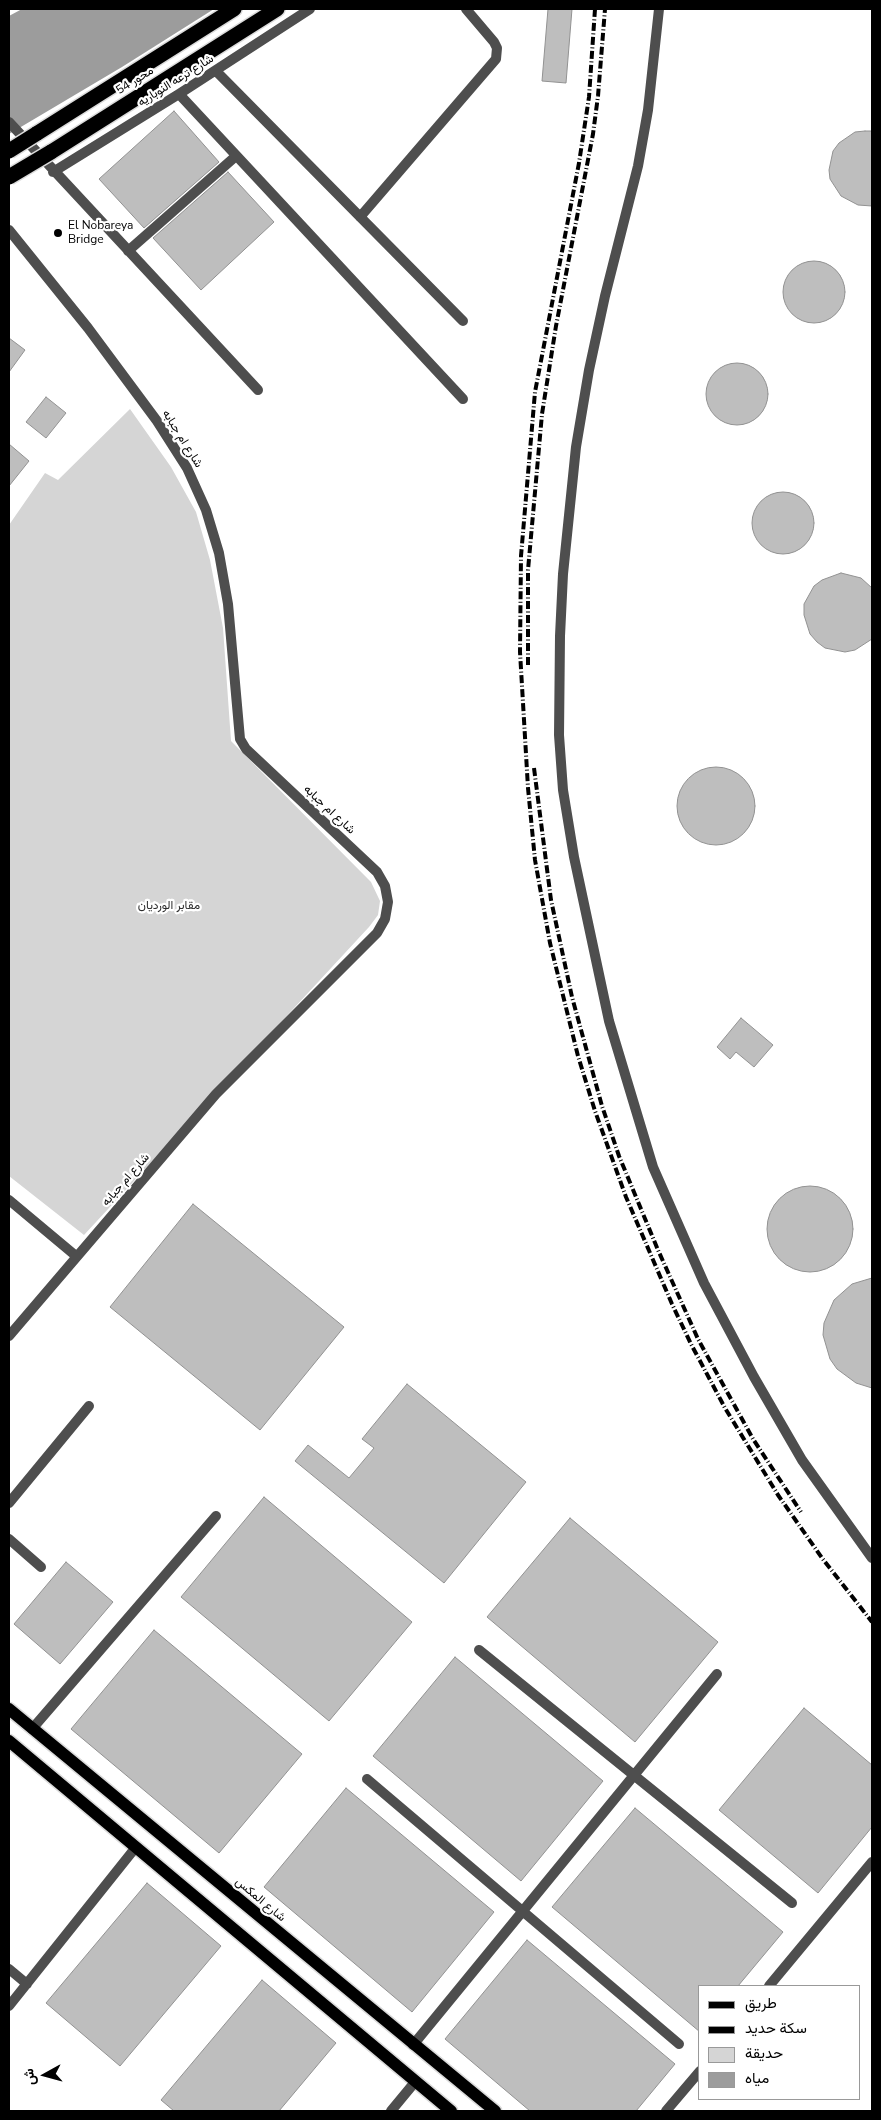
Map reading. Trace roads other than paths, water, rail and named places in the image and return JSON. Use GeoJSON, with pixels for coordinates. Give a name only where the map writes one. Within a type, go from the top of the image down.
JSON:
{"type":"FeatureCollection","features":[{"type":"Feature","properties":{"kind":"highway","name":"محور 54"},"geometry":{"type":"LineString","coordinates":[[9,151],[234,9]]}},
{"type":"Feature","properties":{"kind":"highway","name":"محور 54"},"geometry":{"type":"LineString","coordinates":[[9,178],[277,9]]}},
{"type":"Feature","properties":{"kind":"main road","name":"شارع المكس"},"geometry":{"type":"LineString","coordinates":[[9,1709],[495,2111]]}},
{"type":"Feature","properties":{"kind":"main road"},"geometry":{"type":"LineString","coordinates":[[9,1741],[451,2111]]}},
{"type":"Feature","properties":{"kind":"street","name":"شارع ترعه النوباريه"},"geometry":{"type":"LineString","coordinates":[[54,172],[216,71],[310,9]]}},
{"type":"Feature","properties":{"kind":"street"},"geometry":{"type":"LineString","coordinates":[[360,217],[496,59],[494,42],[466,9]]}},
{"type":"Feature","properties":{"kind":"street"},"geometry":{"type":"LineString","coordinates":[[659,9],[648,110],[638,166],[605,296],[576,447],[563,574],[560,636],[559,736],[563,790],[577,875],[605,1002],[653,1167],[704,1283],[754,1378],[802,1460],[872,1558]]}},
{"type":"Feature","properties":{"kind":"street"},"geometry":{"type":"LineString","coordinates":[[216,71],[463,321]]}},
{"type":"Feature","properties":{"kind":"street"},"geometry":{"type":"LineString","coordinates":[[179,94],[462,399]]}},
{"type":"Feature","properties":{"kind":"street"},"geometry":{"type":"LineString","coordinates":[[11,124],[258,390]]}},
{"type":"Feature","properties":{"kind":"street"},"geometry":{"type":"LineString","coordinates":[[128,251],[236,156]]}},
{"type":"Feature","properties":{"kind":"street","name":"شارع ام جبابه"},"geometry":{"type":"LineString","coordinates":[[9,230],[88,328],[157,421],[187,468],[202,502],[219,553],[228,604],[240,739],[246,749],[377,872],[385,886],[388,902],[385,919],[377,933],[216,1094],[9,1336]]}},
{"type":"Feature","properties":{"kind":"street"},"geometry":{"type":"LineString","coordinates":[[9,1200],[76,1256]]}},
{"type":"Feature","properties":{"kind":"street"},"geometry":{"type":"LineString","coordinates":[[9,1503],[89,1406]]}},
{"type":"Feature","properties":{"kind":"street"},"geometry":{"type":"LineString","coordinates":[[32,1729],[216,1516]]}},
{"type":"Feature","properties":{"kind":"street"},"geometry":{"type":"LineString","coordinates":[[9,1539],[41,1567]]}},
{"type":"Feature","properties":{"kind":"street"},"geometry":{"type":"LineString","coordinates":[[479,1650],[792,1903]]}},
{"type":"Feature","properties":{"kind":"street"},"geometry":{"type":"LineString","coordinates":[[413,2045],[717,1674]]}},
{"type":"Feature","properties":{"kind":"street"},"geometry":{"type":"LineString","coordinates":[[368,1779],[680,2044]]}},
{"type":"Feature","properties":{"kind":"street"},"geometry":{"type":"LineString","coordinates":[[9,2006],[136,1847]]}},
{"type":"Feature","properties":{"kind":"street"},"geometry":{"type":"LineString","coordinates":[[771,1985],[872,1862]]}},
{"type":"Feature","properties":{"kind":"street"},"geometry":{"type":"LineString","coordinates":[[9,1969],[27,1984]]}},
{"type":"Feature","properties":{"kind":"street"},"geometry":{"type":"LineString","coordinates":[[666,2111],[698,2073]]}},
{"type":"Feature","properties":{"kind":"street"},"geometry":{"type":"LineString","coordinates":[[391,2111],[415,2082]]}},
{"type":"Feature","properties":{"kind":"water"},"geometry":{"type":"Polygon","coordinates":[[[22,9],[214,9],[122,67],[9,134],[9,16],[22,9]]]}},
{"type":"Feature","properties":{"kind":"railway"},"geometry":{"type":"LineString","coordinates":[[595,9],[589,97],[579,163],[535,392],[521,556],[520,652],[528,788],[535,860],[550,943],[578,1056],[595,1111],[626,1197],[672,1304],[725,1408],[778,1495],[822,1558],[872,1622]]}},
{"type":"Feature","properties":{"kind":"railway"},"geometry":{"type":"LineString","coordinates":[[528,665],[528,570],[542,414],[556,326],[593,134],[605,9]]}},
{"type":"Feature","properties":{"kind":"railway"},"geometry":{"type":"LineString","coordinates":[[534,768],[551,900],[572,997],[602,1106],[619,1156],[698,1339],[753,1439],[801,1512]]}},
{"type":"Feature","properties":{"kind":"place","name":"El Nobareya Bridge"},"geometry":{"type":"Point","coordinates":[58,233]}},
{"type":"Feature","properties":{"kind":"park label","name":"مقابر الورديان"},"geometry":{"type":"Point","coordinates":[169,906]}}]}
